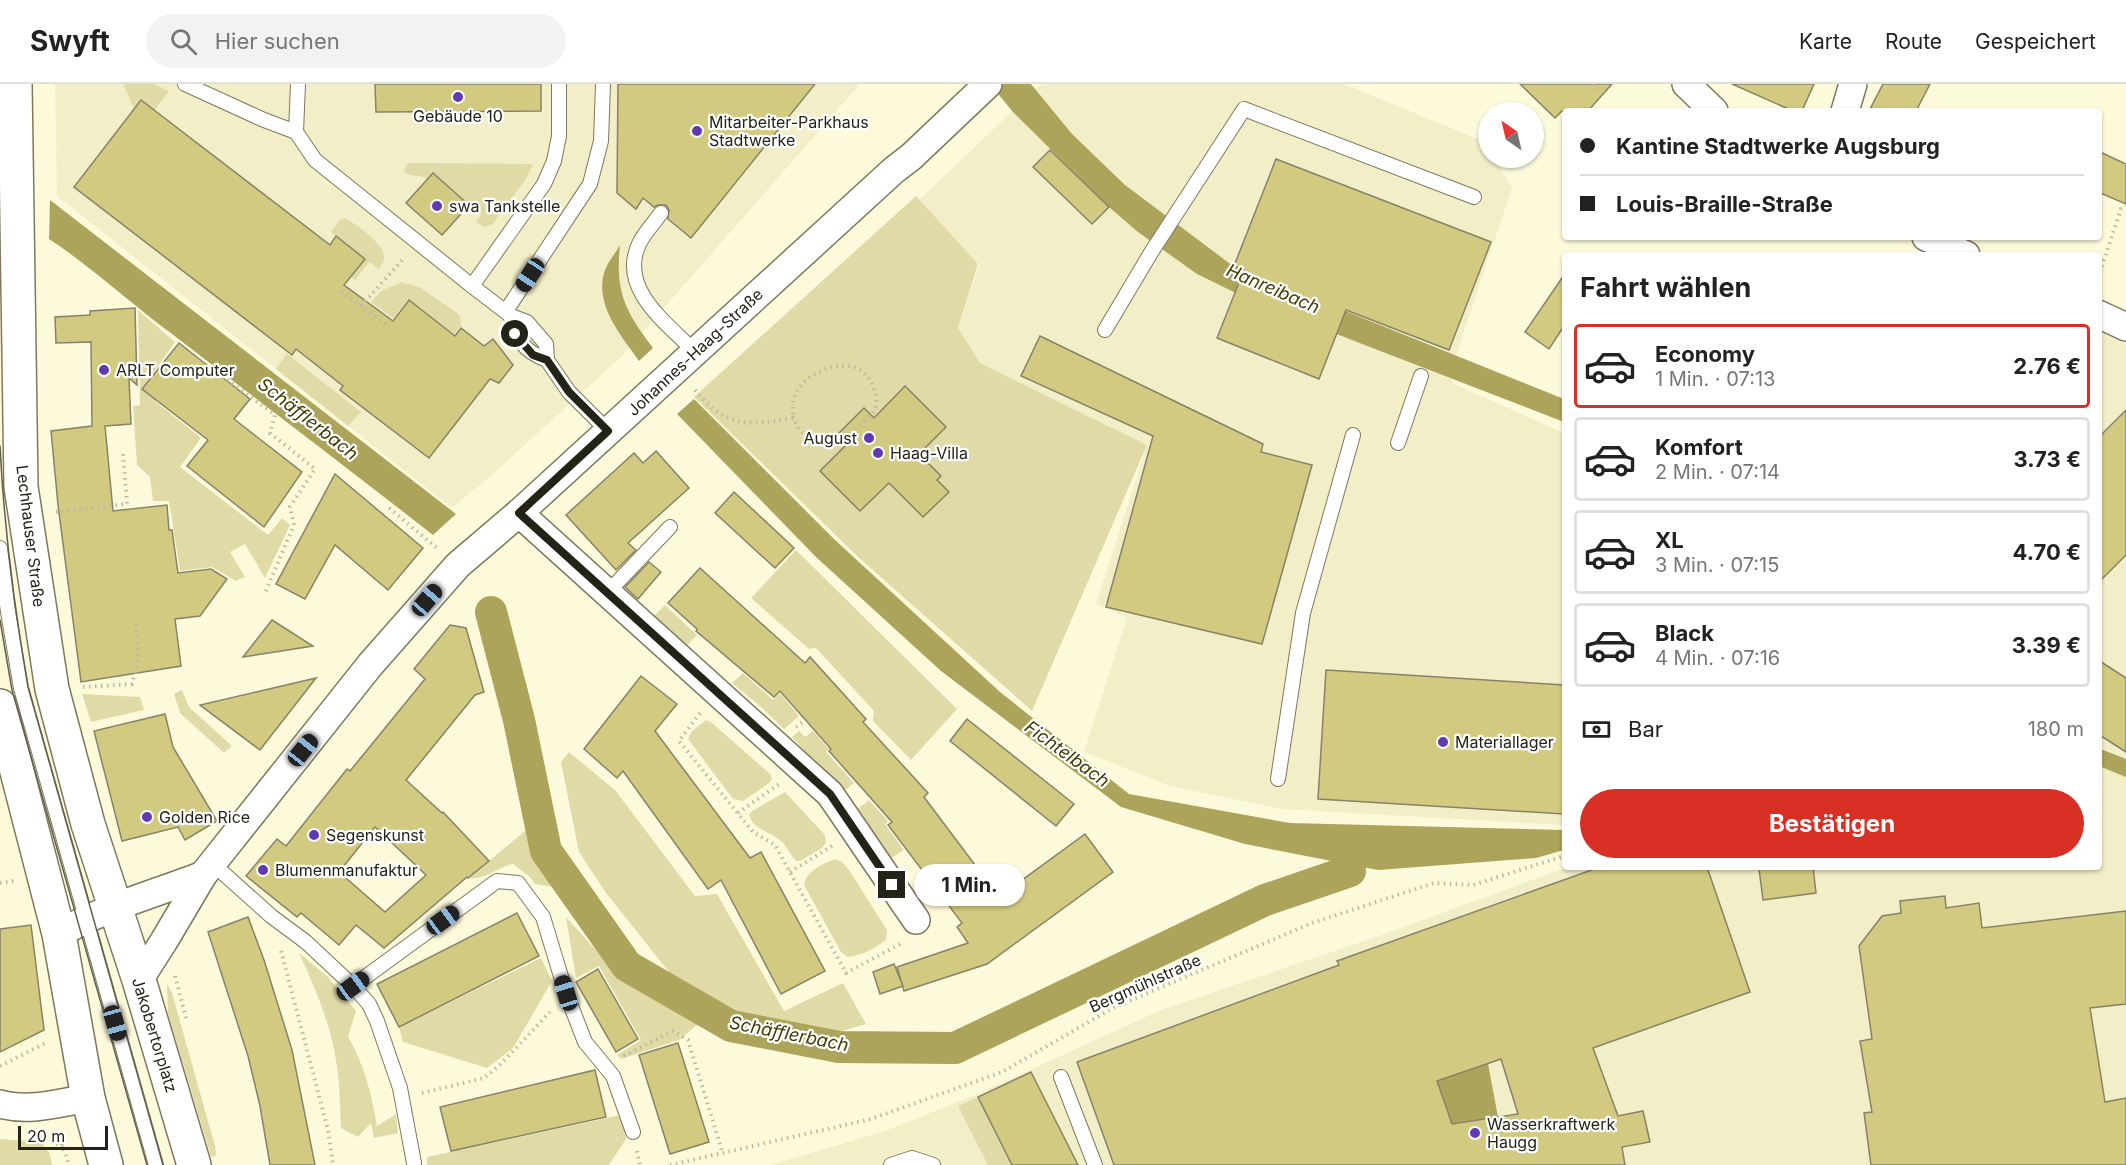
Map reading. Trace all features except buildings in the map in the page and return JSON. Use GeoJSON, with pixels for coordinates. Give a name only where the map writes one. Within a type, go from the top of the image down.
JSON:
{"type":"FeatureCollection","features":[{"type":"Feature","properties":{"kind":"street","name":"Lechhauser Straße"},"geometry":{"type":"LineString","coordinates":[[15,84],[21,487],[52,689],[88,824],[86,920]]}},
{"type":"Feature","properties":{"kind":"street","name":"Johannes-Haag-Straße"},"geometry":{"type":"LineString","coordinates":[[139,981],[208,869],[381,652],[458,566],[911,157],[988,84]]}},
{"type":"Feature","properties":{"kind":"street"},"geometry":{"type":"LineString","coordinates":[[1686,84],[1711,108]]}},
{"type":"Feature","properties":{"kind":"street"},"geometry":{"type":"LineString","coordinates":[[1846,108],[1853,84]]}},
{"type":"Feature","properties":{"kind":"street"},"geometry":{"type":"LineString","coordinates":[[1933,240],[1959,252]]}},
{"type":"Feature","properties":{"kind":"street"},"geometry":{"type":"LineString","coordinates":[[2102,316],[2126,327]]}},
{"type":"Feature","properties":{"kind":"street"},"geometry":{"type":"LineString","coordinates":[[519,513],[830,794],[856,831],[912,930]]}},
{"type":"Feature","properties":{"kind":"street"},"geometry":{"type":"LineString","coordinates":[[0,706],[86,920],[88,1098],[106,1165]]}},
{"type":"Feature","properties":{"kind":"street"},"geometry":{"type":"LineString","coordinates":[[86,920],[208,869]]}},
{"type":"Feature","properties":{"kind":"street","name":"Jakobertorplatz"},"geometry":{"type":"LineString","coordinates":[[86,920],[139,981],[194,1165]]}},
{"type":"Feature","properties":{"kind":"street"},"geometry":{"type":"LineString","coordinates":[[0,1104],[38,1107],[88,1098]]}},
{"type":"Feature","properties":{"kind":"lane"},"geometry":{"type":"LineString","coordinates":[[185,84],[296,132],[315,160],[508,314],[515,334],[524,346],[533,355],[547,360],[569,392],[608,431]]}},
{"type":"Feature","properties":{"kind":"lane"},"geometry":{"type":"LineString","coordinates":[[296,132],[298,84]]}},
{"type":"Feature","properties":{"kind":"lane"},"geometry":{"type":"LineString","coordinates":[[472,286],[544,184],[554,161],[559,136],[559,84]]}},
{"type":"Feature","properties":{"kind":"lane"},"geometry":{"type":"LineString","coordinates":[[508,314],[590,184],[602,141],[603,84]]}},
{"type":"Feature","properties":{"kind":"lane"},"geometry":{"type":"LineString","coordinates":[[1105,330],[1152,251],[1244,109],[1474,197]]}},
{"type":"Feature","properties":{"kind":"lane"},"geometry":{"type":"LineString","coordinates":[[661,213],[639,242],[633,260],[633,273],[637,286],[686,360]]}},
{"type":"Feature","properties":{"kind":"lane"},"geometry":{"type":"LineString","coordinates":[[1398,443],[1422,376]]}},
{"type":"Feature","properties":{"kind":"lane"},"geometry":{"type":"LineString","coordinates":[[1278,779],[1303,613],[1353,435]]}},
{"type":"Feature","properties":{"kind":"lane"},"geometry":{"type":"LineString","coordinates":[[608,592],[670,527]]}},
{"type":"Feature","properties":{"kind":"lane"},"geometry":{"type":"LineString","coordinates":[[0,548],[21,688],[156,1165]]}},
{"type":"Feature","properties":{"kind":"lane"},"geometry":{"type":"LineString","coordinates":[[208,869],[306,942],[369,1004],[377,1021],[402,1098],[414,1163]]}},
{"type":"Feature","properties":{"kind":"lane"},"geometry":{"type":"LineString","coordinates":[[353,986],[497,881],[518,883],[543,916],[566,993],[585,1042],[613,1076],[633,1132]]}},
{"type":"Feature","properties":{"kind":"lane"},"geometry":{"type":"LineString","coordinates":[[1060,1077],[1095,1165]]}},
{"type":"Feature","properties":{"kind":"lane"},"geometry":{"type":"LineString","coordinates":[[891,1165],[912,1158],[933,1165]]}},
{"type":"Feature","properties":{"kind":"path"},"geometry":{"type":"LineString","coordinates":[[1593,84],[1600,90]]}},
{"type":"Feature","properties":{"kind":"path"},"geometry":{"type":"LineString","coordinates":[[2102,266],[2121,209],[2126,206]]}},
{"type":"Feature","properties":{"kind":"path"},"geometry":{"type":"LineString","coordinates":[[361,306],[418,244]]}},
{"type":"Feature","properties":{"kind":"path"},"geometry":{"type":"LineString","coordinates":[[341,291],[389,327]]}},
{"type":"Feature","properties":{"kind":"path"},"geometry":{"type":"LineString","coordinates":[[686,360],[700,396],[722,416],[747,423],[793,418]]}},
{"type":"Feature","properties":{"kind":"path"},"geometry":{"type":"LineString","coordinates":[[847,365],[858,368],[868,375],[876,397],[875,409],[843,440],[827,442],[814,439],[801,432],[793,418],[792,406],[795,394],[802,384],[814,375],[829,368],[847,365]]}},
{"type":"Feature","properties":{"kind":"path"},"geometry":{"type":"LineString","coordinates":[[218,374],[275,415],[270,433],[315,469],[290,507],[294,525],[265,593]]}},
{"type":"Feature","properties":{"kind":"path"},"geometry":{"type":"LineString","coordinates":[[26,516],[127,504],[123,454]]}},
{"type":"Feature","properties":{"kind":"path"},"geometry":{"type":"LineString","coordinates":[[389,508],[458,566]]}},
{"type":"Feature","properties":{"kind":"path"},"geometry":{"type":"LineString","coordinates":[[52,689],[132,684],[138,659],[136,613]]}},
{"type":"Feature","properties":{"kind":"path"},"geometry":{"type":"LineString","coordinates":[[716,691],[679,741],[753,832],[775,845],[846,974],[912,930]]}},
{"type":"Feature","properties":{"kind":"path"},"geometry":{"type":"LineString","coordinates":[[796,727],[805,720]]}},
{"type":"Feature","properties":{"kind":"path"},"geometry":{"type":"LineString","coordinates":[[738,813],[802,768]]}},
{"type":"Feature","properties":{"kind":"path"},"geometry":{"type":"LineString","coordinates":[[790,872],[856,831]]}},
{"type":"Feature","properties":{"kind":"path","name":"Bergmühlstraße"},"geometry":{"type":"LineString","coordinates":[[670,1165],[871,1119],[1002,1072],[1115,1007],[1312,923],[1434,883],[1473,885],[1562,857]]}},
{"type":"Feature","properties":{"kind":"path"},"geometry":{"type":"LineString","coordinates":[[271,916],[308,1049],[328,1130],[333,1165]]}},
{"type":"Feature","properties":{"kind":"path"},"geometry":{"type":"LineString","coordinates":[[164,942],[175,968],[175,979],[188,1023]]}},
{"type":"Feature","properties":{"kind":"path"},"geometry":{"type":"LineString","coordinates":[[402,1098],[484,1078],[532,1032],[566,993]]}},
{"type":"Feature","properties":{"kind":"path"},"geometry":{"type":"LineString","coordinates":[[605,1066],[673,1031],[688,1040],[723,1154]]}},
{"type":"Feature","properties":{"kind":"path"},"geometry":{"type":"LineString","coordinates":[[0,1066],[46,1043]]}},
{"type":"Feature","properties":{"kind":"path"},"geometry":{"type":"LineString","coordinates":[[64,1149],[69,1165]]}},
{"type":"Feature","properties":{"kind":"shaded area"},"geometry":{"type":"Polygon","coordinates":[[[55,84],[860,84],[621,357],[493,474],[452,508],[57,196],[55,84]]]}},
{"type":"Feature","properties":{"kind":"shaded area"},"geometry":{"type":"Polygon","coordinates":[[[123,84],[154,84],[169,91],[154,111],[141,100],[134,109],[123,84]]]}},
{"type":"Feature","properties":{"kind":"shaded area"},"geometry":{"type":"Polygon","coordinates":[[[1041,84],[1344,84],[1478,139],[1478,168],[1500,168],[1512,188],[1458,349],[1452,383],[1562,432],[1562,825],[1282,809],[1170,786],[1084,752],[1127,618],[1096,604],[1147,445],[981,364],[958,330],[979,265],[919,200],[1041,84]]]}},
{"type":"Feature","properties":{"kind":"shaded area"},"geometry":{"type":"Polygon","coordinates":[[[408,163],[533,164],[526,179],[492,225],[484,227],[476,222],[481,214],[433,173],[427,179],[405,173],[404,170],[408,163]]]}},
{"type":"Feature","properties":{"kind":"shaded area"},"geometry":{"type":"Polygon","coordinates":[[[916,196],[978,264],[958,328],[980,363],[1147,445],[1032,711],[857,556],[694,397],[916,196]]]}},
{"type":"Feature","properties":{"kind":"shaded area"},"geometry":{"type":"Polygon","coordinates":[[[344,218],[374,240],[384,256],[379,269],[369,262],[355,280],[351,277],[365,259],[331,232],[344,218]]]}},
{"type":"Feature","properties":{"kind":"shaded area"},"geometry":{"type":"Polygon","coordinates":[[[402,282],[421,288],[457,313],[460,316],[461,326],[454,334],[408,299],[393,318],[371,302],[381,291],[402,282]]]}},
{"type":"Feature","properties":{"kind":"shaded area"},"geometry":{"type":"Polygon","coordinates":[[[138,310],[175,342],[148,380],[154,385],[155,401],[201,438],[180,467],[268,535],[282,518],[290,525],[265,578],[245,544],[230,552],[245,577],[236,581],[212,567],[180,571],[169,501],[153,501],[150,477],[137,465],[133,406],[140,405],[138,310]]]}},
{"type":"Feature","properties":{"kind":"shaded area"},"geometry":{"type":"Polygon","coordinates":[[[2102,331],[2117,337],[2126,344],[2126,1165],[770,1165],[885,1131],[977,1094],[1161,1010],[1376,937],[1562,869],[2102,870],[2102,331]]]}},
{"type":"Feature","properties":{"kind":"shaded area"},"geometry":{"type":"Polygon","coordinates":[[[287,354],[361,412],[348,426],[276,369],[287,354]]]}},
{"type":"Feature","properties":{"kind":"shaded area"},"geometry":{"type":"Polygon","coordinates":[[[796,550],[957,709],[911,760],[873,721],[874,711],[816,648],[809,649],[751,598],[796,550]]]}},
{"type":"Feature","properties":{"kind":"shaded area"},"geometry":{"type":"Polygon","coordinates":[[[665,605],[697,635],[686,646],[654,616],[665,605]]]}},
{"type":"Feature","properties":{"kind":"shaded area"},"geometry":{"type":"Polygon","coordinates":[[[743,673],[773,700],[780,693],[799,716],[784,729],[732,683],[743,673]]]}},
{"type":"Feature","properties":{"kind":"shaded area"},"geometry":{"type":"Polygon","coordinates":[[[182,690],[189,707],[232,746],[224,753],[180,713],[174,694],[182,690]]]}},
{"type":"Feature","properties":{"kind":"shaded area"},"geometry":{"type":"Polygon","coordinates":[[[82,694],[140,697],[144,710],[91,722],[82,694]]]}},
{"type":"Feature","properties":{"kind":"shaded area"},"geometry":{"type":"Polygon","coordinates":[[[706,720],[770,774],[772,779],[769,783],[743,801],[733,799],[688,739],[692,731],[706,720]]]}},
{"type":"Feature","properties":{"kind":"shaded area"},"geometry":{"type":"Polygon","coordinates":[[[799,731],[805,737],[813,731],[829,749],[826,752],[854,783],[842,793],[792,737],[799,731]]]}},
{"type":"Feature","properties":{"kind":"shaded area"},"geometry":{"type":"Polygon","coordinates":[[[569,752],[615,790],[695,896],[717,894],[784,1011],[843,983],[866,1024],[835,1033],[737,1020],[677,982],[606,893],[579,852],[561,762],[569,752]]]}},
{"type":"Feature","properties":{"kind":"shaded area"},"geometry":{"type":"Polygon","coordinates":[[[785,792],[825,835],[826,842],[822,848],[800,861],[796,861],[778,838],[759,828],[749,815],[785,792]]]}},
{"type":"Feature","properties":{"kind":"shaded area"},"geometry":{"type":"Polygon","coordinates":[[[869,800],[888,821],[885,824],[904,850],[887,861],[855,811],[869,800]]]}},
{"type":"Feature","properties":{"kind":"shaded area"},"geometry":{"type":"Polygon","coordinates":[[[530,827],[535,851],[554,887],[535,884],[530,877],[513,864],[480,878],[468,878],[530,827]]]}},
{"type":"Feature","properties":{"kind":"shaded area"},"geometry":{"type":"Polygon","coordinates":[[[835,859],[842,862],[849,870],[887,930],[886,940],[868,951],[848,957],[841,952],[804,885],[811,872],[835,859]]]}},
{"type":"Feature","properties":{"kind":"shaded area"},"geometry":{"type":"Polygon","coordinates":[[[566,917],[612,968],[698,1024],[679,1040],[621,1059],[617,1055],[641,1040],[599,966],[576,978],[566,917]]]}},
{"type":"Feature","properties":{"kind":"shaded area"},"geometry":{"type":"Polygon","coordinates":[[[299,953],[328,977],[356,1011],[348,1037],[367,1080],[377,1126],[396,1114],[398,1133],[374,1138],[371,1123],[358,1137],[341,1128],[335,1052],[317,995],[299,953]]]}},
{"type":"Feature","properties":{"kind":"shaded area"},"geometry":{"type":"Polygon","coordinates":[[[541,958],[552,981],[513,1048],[487,1068],[403,1042],[399,1027],[541,958]]]}},
{"type":"Feature","properties":{"kind":"shaded area"},"geometry":{"type":"Polygon","coordinates":[[[167,984],[172,993],[215,1146],[214,1157],[211,1156],[168,1014],[167,984]]]}},
{"type":"Feature","properties":{"kind":"shaded area"},"geometry":{"type":"Polygon","coordinates":[[[978,1097],[1011,1165],[988,1165],[958,1106],[978,1097]]]}},
{"type":"Feature","properties":{"kind":"shaded area"},"geometry":{"type":"Polygon","coordinates":[[[621,1115],[626,1139],[609,1165],[427,1165],[427,1157],[621,1115]]]}},
{"type":"Feature","properties":{"kind":"shaded area"},"geometry":{"type":"Polygon","coordinates":[[[0,1139],[41,1142],[50,1154],[52,1165],[0,1165],[0,1139]]]}},
{"type":"Feature","properties":{"kind":"water","name":"Hanreibach"},"geometry":{"type":"Polygon","coordinates":[[[990,84],[1031,84],[1072,134],[1125,185],[1233,266],[1562,398],[1562,421],[1339,335],[1240,295],[1197,274],[1138,232],[1109,207],[1013,112],[990,84]]]}},
{"type":"Feature","properties":{"kind":"water"},"geometry":{"type":"Polygon","coordinates":[[[50,200],[456,514],[433,535],[156,322],[49,239],[50,200]]]}},
{"type":"Feature","properties":{"kind":"water"},"geometry":{"type":"Polygon","coordinates":[[[620,245],[619,276],[624,300],[635,323],[653,348],[639,361],[611,320],[603,297],[604,273],[620,245]]]}},
{"type":"Feature","properties":{"kind":"water","name":"Fichtelbach"},"geometry":{"type":"Polygon","coordinates":[[[694,399],[834,539],[1000,692],[1129,794],[1290,823],[1562,830],[1562,851],[1536,858],[1378,870],[1245,844],[1121,807],[941,671],[816,557],[677,414],[694,399]]]}},
{"type":"Feature","properties":{"kind":"water"},"geometry":{"type":"Polygon","coordinates":[[[2102,750],[2126,759],[2126,777],[2102,767],[2102,750]]]}},
{"type":"Feature","properties":{"kind":"water"},"geometry":{"type":"Polygon","coordinates":[[[1488,1064],[1498,1117],[1450,1124],[1437,1081],[1488,1064]]]}},
{"type":"Feature","properties":{"kind":"waterway","name":"Schäfflerbach"},"geometry":{"type":"LineString","coordinates":[[491,612],[519,720],[546,851],[627,966],[731,1026],[839,1047],[955,1048],[1265,900],[1350,871]]}},
{"type":"Feature","properties":{"kind":"tram line"},"geometry":{"type":"LineString","coordinates":[[0,446],[10,566],[28,687],[163,1165]]}},
{"type":"Feature","properties":{"kind":"tram line"},"geometry":{"type":"LineString","coordinates":[[0,620],[12,690],[147,1165]]}},
{"type":"Feature","properties":{"kind":"place","name":"Gebäude 10"},"geometry":{"type":"Point","coordinates":[458,97]}},
{"type":"Feature","properties":{"kind":"place","name":"Mitarbeiter-Parkhaus Stadtwerke"},"geometry":{"type":"Point","coordinates":[697,131]}},
{"type":"Feature","properties":{"kind":"place","name":"swa Tankstelle"},"geometry":{"type":"Point","coordinates":[437,206]}},
{"type":"Feature","properties":{"kind":"place","name":"ARLT Computer"},"geometry":{"type":"Point","coordinates":[104,370]}},
{"type":"Feature","properties":{"kind":"place","name":"August"},"geometry":{"type":"Point","coordinates":[869,438]}},
{"type":"Feature","properties":{"kind":"place","name":"Haag-Villa"},"geometry":{"type":"Point","coordinates":[878,453]}},
{"type":"Feature","properties":{"kind":"place","name":"Materiallager"},"geometry":{"type":"Point","coordinates":[1443,742]}},
{"type":"Feature","properties":{"kind":"place","name":"Golden Rice"},"geometry":{"type":"Point","coordinates":[147,817]}},
{"type":"Feature","properties":{"kind":"place","name":"Segenskunst"},"geometry":{"type":"Point","coordinates":[314,835]}},
{"type":"Feature","properties":{"kind":"place","name":"Blumenmanufaktur"},"geometry":{"type":"Point","coordinates":[263,870]}},
{"type":"Feature","properties":{"kind":"place","name":"Wasserkraftwerk Haugg"},"geometry":{"type":"Point","coordinates":[1475,1133]}},
{"type":"Feature","properties":{"kind":"route"},"geometry":{"type":"LineString","coordinates":[[515,334],[533,355],[547,360],[569,392],[608,431],[519,513],[830,794],[892,885]]}}]}
